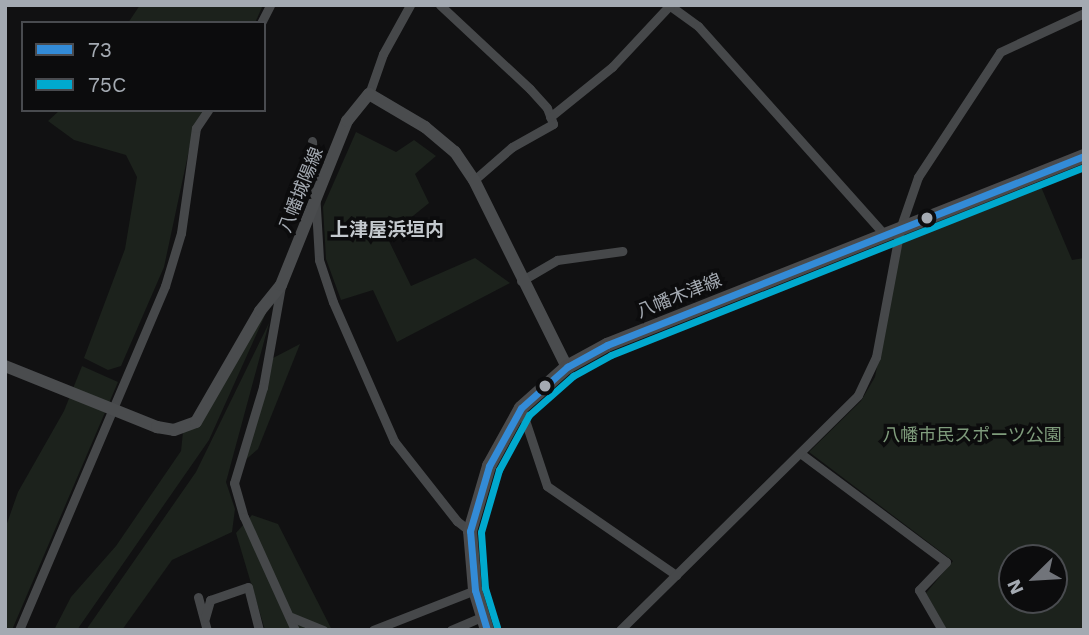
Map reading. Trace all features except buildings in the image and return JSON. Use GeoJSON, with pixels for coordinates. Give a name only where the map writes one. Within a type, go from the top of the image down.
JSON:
{"type":"FeatureCollection","features":[{"type":"Feature","properties":{"kind":"main road"},"geometry":{"type":"LineString","coordinates":[[369,94],[425,127],[455,152],[474,180],[521,281],[567,367]]}},
{"type":"Feature","properties":{"kind":"main road","name":"八幡城陽線"},"geometry":{"type":"LineString","coordinates":[[5,366],[174,430],[196,422],[260,311],[281,285],[347,121],[369,94]]}},
{"type":"Feature","properties":{"kind":"main road","name":"八幡木津線"},"geometry":{"type":"LineString","coordinates":[[484,623],[475,590],[470,531],[489,466],[520,408],[567,367],[607,345],[1084,156]]}},
{"type":"Feature","properties":{"kind":"street"},"geometry":{"type":"LineString","coordinates":[[262,21],[270,5]]}},
{"type":"Feature","properties":{"kind":"street"},"geometry":{"type":"LineString","coordinates":[[369,94],[383,54],[410,5]]}},
{"type":"Feature","properties":{"kind":"street"},"geometry":{"type":"LineString","coordinates":[[440,5],[530,89],[552,124],[512,147],[474,180]]}},
{"type":"Feature","properties":{"kind":"street"},"geometry":{"type":"LineString","coordinates":[[550,117],[612,67],[670,5],[698,26],[884,234]]}},
{"type":"Feature","properties":{"kind":"street"},"geometry":{"type":"LineString","coordinates":[[620,630],[859,395],[872,372],[900,229],[918,177],[986,68],[1000,52],[1084,13]]}},
{"type":"Feature","properties":{"kind":"street"},"geometry":{"type":"LineString","coordinates":[[19,630],[173,259],[196,128],[207,112]]}},
{"type":"Feature","properties":{"kind":"street"},"geometry":{"type":"LineString","coordinates":[[312,141],[319,260],[381,416],[402,451],[457,521],[470,531]]}},
{"type":"Feature","properties":{"kind":"street"},"geometry":{"type":"LineString","coordinates":[[521,281],[557,260],[622,251]]}},
{"type":"Feature","properties":{"kind":"street"},"geometry":{"type":"LineString","coordinates":[[281,285],[262,387],[234,483],[244,517],[295,630]]}},
{"type":"Feature","properties":{"kind":"street"},"geometry":{"type":"LineString","coordinates":[[520,408],[547,486],[676,575]]}},
{"type":"Feature","properties":{"kind":"street"},"geometry":{"type":"LineString","coordinates":[[800,453],[946,562],[919,590],[942,630]]}},
{"type":"Feature","properties":{"kind":"street"},"geometry":{"type":"LineString","coordinates":[[205,618],[209,600],[248,587],[259,630]]}},
{"type":"Feature","properties":{"kind":"street"},"geometry":{"type":"LineString","coordinates":[[373,630],[475,590]]}},
{"type":"Feature","properties":{"kind":"street"},"geometry":{"type":"LineString","coordinates":[[198,597],[207,630]]}},
{"type":"Feature","properties":{"kind":"street"},"geometry":{"type":"LineString","coordinates":[[291,617],[324,630]]}},
{"type":"Feature","properties":{"kind":"street"},"geometry":{"type":"LineString","coordinates":[[451,630],[484,623]]}},
{"type":"Feature","properties":{"kind":"green space"},"geometry":{"type":"Polygon","coordinates":[[[140,5],[263,5],[256,21],[129,21],[140,5]]]}},
{"type":"Feature","properties":{"kind":"green space"},"geometry":{"type":"Polygon","coordinates":[[[58,112],[202,112],[192,136],[164,267],[121,366],[108,370],[84,358],[125,249],[137,177],[126,155],[74,140],[48,121],[58,112]]]}},
{"type":"Feature","properties":{"kind":"green space"},"geometry":{"type":"Polygon","coordinates":[[[356,132],[396,152],[414,140],[436,156],[415,174],[429,203],[387,237],[411,286],[475,258],[510,283],[397,342],[373,290],[341,300],[326,259],[323,207],[356,132]]]}},
{"type":"Feature","properties":{"kind":"green space","name":"八幡市民スポーツ公園"},"geometry":{"type":"Polygon","coordinates":[[[1039,182],[1072,260],[1084,258],[1084,630],[947,630],[926,593],[953,561],[809,452],[861,401],[875,377],[904,233],[1039,182]]]}},
{"type":"Feature","properties":{"kind":"green space"},"geometry":{"type":"Polygon","coordinates":[[[270,304],[209,440],[77,630],[54,630],[71,597],[116,546],[181,451],[183,432],[270,304]]]}},
{"type":"Feature","properties":{"kind":"green space"},"geometry":{"type":"Polygon","coordinates":[[[269,323],[226,482],[235,509],[232,532],[172,560],[122,630],[86,630],[196,472],[269,323]]]}},
{"type":"Feature","properties":{"kind":"green space"},"geometry":{"type":"Polygon","coordinates":[[[300,344],[258,449],[243,462],[273,358],[300,344]]]}},
{"type":"Feature","properties":{"kind":"green space"},"geometry":{"type":"Polygon","coordinates":[[[82,366],[118,382],[12,630],[5,630],[5,529],[18,492],[64,411],[82,366]]]}},
{"type":"Feature","properties":{"kind":"green space"},"geometry":{"type":"Polygon","coordinates":[[[252,515],[278,524],[332,630],[265,630],[236,533],[252,515]]]}},
{"type":"Feature","properties":{"kind":"transit line","name":"73"},"geometry":{"type":"LineString","coordinates":[[487,630],[475,590],[470,531],[489,466],[521,408],[567,367],[607,345],[1084,156]]}},
{"type":"Feature","properties":{"kind":"transit line","name":"75C"},"geometry":{"type":"LineString","coordinates":[[497,627],[485,588],[481,532],[499,470],[529,415],[573,376],[611,355],[1084,167]]}},
{"type":"Feature","properties":{"kind":"district","name":"上津屋浜垣内"},"geometry":{"type":"Point","coordinates":[387,230]}}]}
